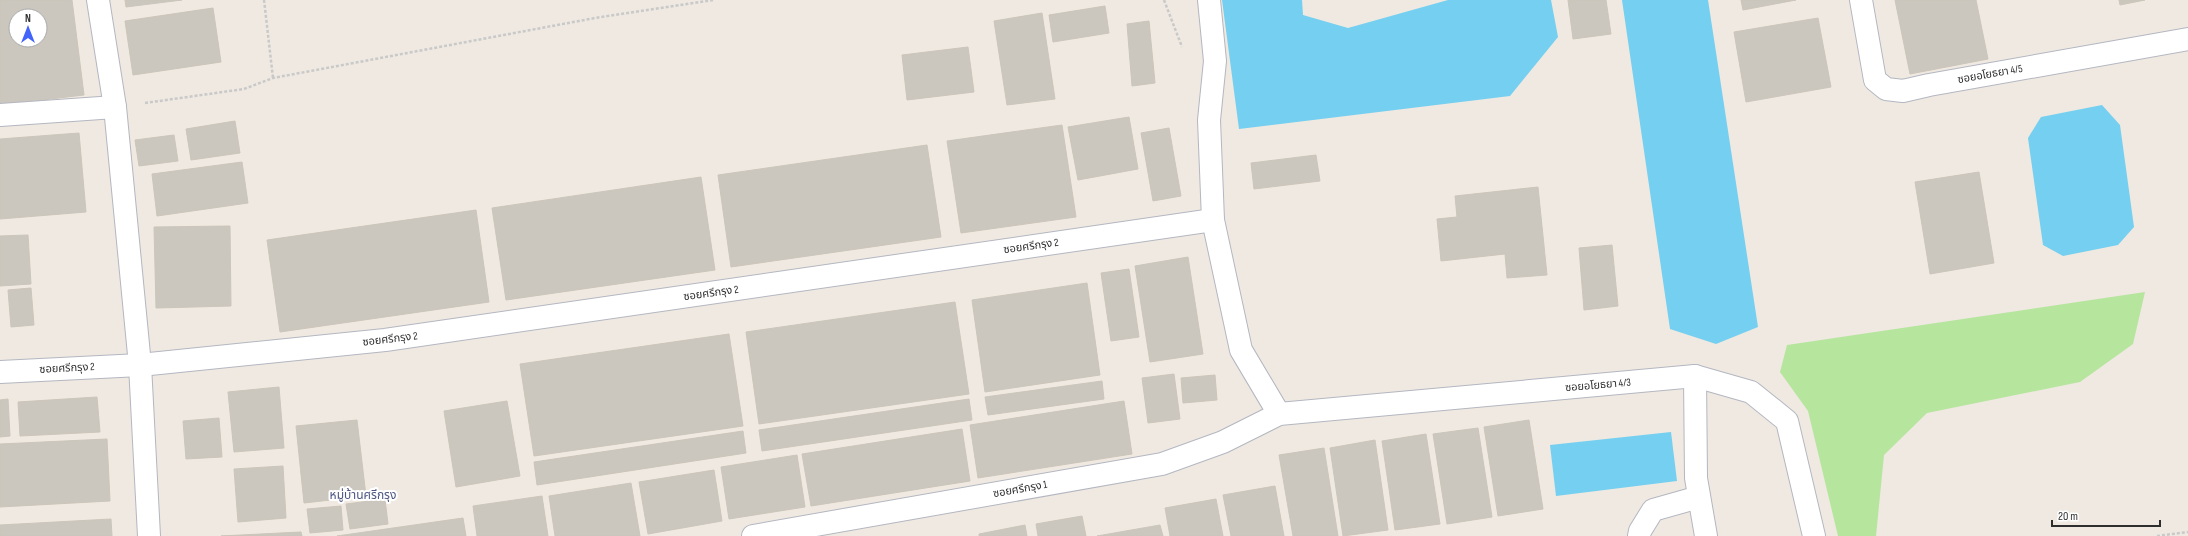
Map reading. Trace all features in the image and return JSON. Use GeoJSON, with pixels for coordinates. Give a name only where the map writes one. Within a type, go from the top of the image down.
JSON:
{"type":"FeatureCollection","features":[{"type":"Feature","properties":{"kind":"street"},"geometry":{"type":"LineString","coordinates":[[98,0],[115,107],[140,364],[149,536]]}},
{"type":"Feature","properties":{"kind":"street"},"geometry":{"type":"LineString","coordinates":[[1209,0],[1215,61],[1209,120],[1213,220],[1241,350],[1279,414]]}},
{"type":"Feature","properties":{"kind":"street","name":"ซอยอโยธยา 4/5"},"geometry":{"type":"LineString","coordinates":[[1861,0],[1876,80],[1886,89],[1903,91],[1929,84],[2188,40]]}},
{"type":"Feature","properties":{"kind":"street"},"geometry":{"type":"LineString","coordinates":[[0,115],[115,107]]}},
{"type":"Feature","properties":{"kind":"street","name":"ซอยศรีกรุง 2"},"geometry":{"type":"LineString","coordinates":[[0,372],[140,364],[385,340],[1213,220]]}},
{"type":"Feature","properties":{"kind":"street"},"geometry":{"type":"LineString","coordinates":[[1695,376],[1696,478],[1706,536]]}},
{"type":"Feature","properties":{"kind":"street","name":"ซอยอโยธยา 4/3"},"geometry":{"type":"LineString","coordinates":[[1279,414],[1695,376],[1751,392],[1787,421],[1814,536]]}},
{"type":"Feature","properties":{"kind":"street","name":"ซอยศรีกรุง 1"},"geometry":{"type":"LineString","coordinates":[[753,536],[1162,464],[1224,442],[1279,414]]}},
{"type":"Feature","properties":{"kind":"street"},"geometry":{"type":"LineString","coordinates":[[1639,536],[1640,531],[1653,510],[1699,497]]}},
{"type":"Feature","properties":{"kind":"path"},"geometry":{"type":"LineString","coordinates":[[264,0],[273,78]]}},
{"type":"Feature","properties":{"kind":"path"},"geometry":{"type":"LineString","coordinates":[[115,107],[244,89],[273,78],[595,18],[712,0]]}},
{"type":"Feature","properties":{"kind":"path"},"geometry":{"type":"LineString","coordinates":[[2157,536],[2188,532]]}},
{"type":"Feature","properties":{"kind":"green space"},"geometry":{"type":"Polygon","coordinates":[[[2145,292],[2133,344],[2080,382],[1927,413],[1884,455],[1876,536],[1838,536],[1808,411],[1780,372],[1787,345],[2145,292]]]}},
{"type":"Feature","properties":{"kind":"water"},"geometry":{"type":"Polygon","coordinates":[[[1222,0],[1302,0],[1303,15],[1348,28],[1448,0],[1551,0],[1558,37],[1510,96],[1239,129],[1222,0]]]}},
{"type":"Feature","properties":{"kind":"water"},"geometry":{"type":"Polygon","coordinates":[[[1622,0],[1708,0],[1758,327],[1716,344],[1670,329],[1622,0]]]}},
{"type":"Feature","properties":{"kind":"water"},"geometry":{"type":"Polygon","coordinates":[[[2102,105],[2120,125],[2134,227],[2118,245],[2063,256],[2043,245],[2028,138],[2041,117],[2102,105]]]}},
{"type":"Feature","properties":{"kind":"water"},"geometry":{"type":"Polygon","coordinates":[[[1671,432],[1677,481],[1556,496],[1550,445],[1671,432]]]}},
{"type":"Feature","properties":{"kind":"building"},"geometry":{"type":"Polygon","coordinates":[[[0,0],[72,0],[84,95],[0,105],[0,0]]]}},
{"type":"Feature","properties":{"kind":"building"},"geometry":{"type":"Polygon","coordinates":[[[125,0],[182,0],[126,7],[125,0]]]}},
{"type":"Feature","properties":{"kind":"building"},"geometry":{"type":"Polygon","coordinates":[[[1568,0],[1606,0],[1611,34],[1573,39],[1568,0]]]}},
{"type":"Feature","properties":{"kind":"building"},"geometry":{"type":"Polygon","coordinates":[[[1741,0],[1796,0],[1743,10],[1741,0]]]}},
{"type":"Feature","properties":{"kind":"building"},"geometry":{"type":"Polygon","coordinates":[[[1895,0],[1976,0],[1988,59],[1910,74],[1895,0]]]}},
{"type":"Feature","properties":{"kind":"building"},"geometry":{"type":"Polygon","coordinates":[[[2119,0],[2145,0],[2120,5],[2119,0]]]}},
{"type":"Feature","properties":{"kind":"building"},"geometry":{"type":"Polygon","coordinates":[[[1105,6],[1109,33],[1053,42],[1049,15],[1105,6]]]}},
{"type":"Feature","properties":{"kind":"building"},"geometry":{"type":"Polygon","coordinates":[[[213,8],[221,62],[133,75],[125,21],[213,8]]]}},
{"type":"Feature","properties":{"kind":"building"},"geometry":{"type":"Polygon","coordinates":[[[1042,13],[1055,99],[1007,105],[994,21],[1042,13]]]}},
{"type":"Feature","properties":{"kind":"building"},"geometry":{"type":"Polygon","coordinates":[[[1818,18],[1831,87],[1746,102],[1734,32],[1818,18]]]}},
{"type":"Feature","properties":{"kind":"building"},"geometry":{"type":"Polygon","coordinates":[[[1149,21],[1155,83],[1132,86],[1127,24],[1149,21]]]}},
{"type":"Feature","properties":{"kind":"building"},"geometry":{"type":"Polygon","coordinates":[[[968,47],[974,92],[907,100],[902,55],[968,47]]]}},
{"type":"Feature","properties":{"kind":"building"},"geometry":{"type":"Polygon","coordinates":[[[1129,117],[1138,169],[1078,180],[1068,127],[1129,117]]]}},
{"type":"Feature","properties":{"kind":"building"},"geometry":{"type":"Polygon","coordinates":[[[235,121],[240,153],[191,160],[186,129],[235,121]]]}},
{"type":"Feature","properties":{"kind":"building"},"geometry":{"type":"Polygon","coordinates":[[[1062,125],[1076,217],[961,233],[947,141],[1062,125]]]}},
{"type":"Feature","properties":{"kind":"building"},"geometry":{"type":"Polygon","coordinates":[[[1169,128],[1181,196],[1153,201],[1141,133],[1169,128]]]}},
{"type":"Feature","properties":{"kind":"building"},"geometry":{"type":"Polygon","coordinates":[[[79,133],[86,212],[0,219],[0,139],[79,133]]]}},
{"type":"Feature","properties":{"kind":"building"},"geometry":{"type":"Polygon","coordinates":[[[174,135],[178,161],[139,166],[135,140],[174,135]]]}},
{"type":"Feature","properties":{"kind":"building"},"geometry":{"type":"Polygon","coordinates":[[[927,145],[941,237],[731,267],[718,175],[927,145]]]}},
{"type":"Feature","properties":{"kind":"building"},"geometry":{"type":"Polygon","coordinates":[[[1316,155],[1320,181],[1254,189],[1251,163],[1316,155]]]}},
{"type":"Feature","properties":{"kind":"building"},"geometry":{"type":"Polygon","coordinates":[[[242,162],[248,203],[157,216],[152,174],[242,162]]]}},
{"type":"Feature","properties":{"kind":"building"},"geometry":{"type":"Polygon","coordinates":[[[1979,172],[1994,263],[1930,274],[1915,182],[1979,172]]]}},
{"type":"Feature","properties":{"kind":"building"},"geometry":{"type":"Polygon","coordinates":[[[701,177],[715,270],[506,300],[492,208],[701,177]]]}},
{"type":"Feature","properties":{"kind":"building"},"geometry":{"type":"Polygon","coordinates":[[[1538,187],[1547,275],[1507,278],[1505,254],[1441,261],[1437,219],[1457,217],[1455,196],[1538,187]]]}},
{"type":"Feature","properties":{"kind":"building"},"geometry":{"type":"Polygon","coordinates":[[[476,210],[489,302],[280,332],[267,240],[476,210]]]}},
{"type":"Feature","properties":{"kind":"building"},"geometry":{"type":"Polygon","coordinates":[[[230,226],[231,306],[156,308],[154,227],[230,226]]]}},
{"type":"Feature","properties":{"kind":"building"},"geometry":{"type":"Polygon","coordinates":[[[28,235],[31,284],[0,286],[0,236],[28,235]]]}},
{"type":"Feature","properties":{"kind":"building"},"geometry":{"type":"Polygon","coordinates":[[[1612,245],[1618,306],[1584,310],[1579,248],[1612,245]]]}},
{"type":"Feature","properties":{"kind":"building"},"geometry":{"type":"Polygon","coordinates":[[[1188,257],[1203,354],[1150,362],[1135,266],[1188,257]]]}},
{"type":"Feature","properties":{"kind":"building"},"geometry":{"type":"Polygon","coordinates":[[[1129,269],[1139,337],[1111,341],[1101,273],[1129,269]]]}},
{"type":"Feature","properties":{"kind":"building"},"geometry":{"type":"Polygon","coordinates":[[[1087,283],[1100,375],[985,392],[972,300],[1087,283]]]}},
{"type":"Feature","properties":{"kind":"building"},"geometry":{"type":"Polygon","coordinates":[[[31,288],[34,325],[11,327],[8,290],[31,288]]]}},
{"type":"Feature","properties":{"kind":"building"},"geometry":{"type":"Polygon","coordinates":[[[955,302],[969,394],[759,424],[746,332],[955,302]]]}},
{"type":"Feature","properties":{"kind":"building"},"geometry":{"type":"Polygon","coordinates":[[[729,334],[743,426],[534,456],[520,364],[729,334]]]}},
{"type":"Feature","properties":{"kind":"building"},"geometry":{"type":"Polygon","coordinates":[[[1174,374],[1180,419],[1148,423],[1142,378],[1174,374]]]}},
{"type":"Feature","properties":{"kind":"building"},"geometry":{"type":"Polygon","coordinates":[[[1215,375],[1217,400],[1183,403],[1181,378],[1215,375]]]}},
{"type":"Feature","properties":{"kind":"building"},"geometry":{"type":"Polygon","coordinates":[[[1102,381],[1104,399],[988,415],[985,397],[1102,381]]]}},
{"type":"Feature","properties":{"kind":"building"},"geometry":{"type":"Polygon","coordinates":[[[279,387],[284,448],[234,452],[228,392],[279,387]]]}},
{"type":"Feature","properties":{"kind":"building"},"geometry":{"type":"Polygon","coordinates":[[[97,397],[100,432],[20,436],[18,402],[97,397]]]}},
{"type":"Feature","properties":{"kind":"building"},"geometry":{"type":"Polygon","coordinates":[[[8,399],[10,436],[0,437],[0,400],[8,399]]]}},
{"type":"Feature","properties":{"kind":"building"},"geometry":{"type":"Polygon","coordinates":[[[969,399],[972,420],[762,451],[759,430],[969,399]]]}},
{"type":"Feature","properties":{"kind":"building"},"geometry":{"type":"Polygon","coordinates":[[[507,401],[520,476],[456,487],[444,411],[507,401]]]}},
{"type":"Feature","properties":{"kind":"building"},"geometry":{"type":"Polygon","coordinates":[[[1124,401],[1132,454],[978,478],[970,425],[1124,401]]]}},
{"type":"Feature","properties":{"kind":"building"},"geometry":{"type":"Polygon","coordinates":[[[219,418],[222,457],[186,459],[183,421],[219,418]]]}},
{"type":"Feature","properties":{"kind":"building"},"geometry":{"type":"Polygon","coordinates":[[[357,420],[366,496],[304,503],[296,426],[357,420]]]}},
{"type":"Feature","properties":{"kind":"building"},"geometry":{"type":"Polygon","coordinates":[[[1529,420],[1543,509],[1498,516],[1484,427],[1529,420]]]}},
{"type":"Feature","properties":{"kind":"building"},"geometry":{"type":"Polygon","coordinates":[[[1478,428],[1492,517],[1447,524],[1433,434],[1478,428]]]}},
{"type":"Feature","properties":{"kind":"building"},"geometry":{"type":"Polygon","coordinates":[[[962,429],[970,481],[811,506],[802,454],[962,429]]]}},
{"type":"Feature","properties":{"kind":"building"},"geometry":{"type":"Polygon","coordinates":[[[743,431],[746,453],[537,485],[534,462],[743,431]]]}},
{"type":"Feature","properties":{"kind":"building"},"geometry":{"type":"Polygon","coordinates":[[[1426,434],[1440,524],[1395,530],[1382,441],[1426,434]]]}},
{"type":"Feature","properties":{"kind":"building"},"geometry":{"type":"Polygon","coordinates":[[[107,439],[110,501],[0,507],[0,444],[107,439]]]}},
{"type":"Feature","properties":{"kind":"building"},"geometry":{"type":"Polygon","coordinates":[[[1375,440],[1388,530],[1343,536],[1330,448],[1375,440]]]}},
{"type":"Feature","properties":{"kind":"building"},"geometry":{"type":"Polygon","coordinates":[[[1324,448],[1338,536],[1293,536],[1279,455],[1324,448]]]}},
{"type":"Feature","properties":{"kind":"building"},"geometry":{"type":"Polygon","coordinates":[[[797,455],[805,507],[729,519],[721,467],[797,455]]]}},
{"type":"Feature","properties":{"kind":"building"},"geometry":{"type":"Polygon","coordinates":[[[283,466],[286,518],[238,522],[234,469],[283,466]]]}},
{"type":"Feature","properties":{"kind":"building"},"geometry":{"type":"Polygon","coordinates":[[[714,470],[722,521],[648,534],[639,482],[714,470]]]}},
{"type":"Feature","properties":{"kind":"building"},"geometry":{"type":"Polygon","coordinates":[[[631,483],[640,536],[555,536],[549,496],[631,483]]]}},
{"type":"Feature","properties":{"kind":"building"},"geometry":{"type":"Polygon","coordinates":[[[1275,486],[1284,536],[1231,536],[1223,495],[1275,486]]]}},
{"type":"Feature","properties":{"kind":"building"},"geometry":{"type":"Polygon","coordinates":[[[542,496],[548,536],[477,536],[473,506],[542,496]]]}},
{"type":"Feature","properties":{"kind":"building"},"geometry":{"type":"Polygon","coordinates":[[[385,499],[388,524],[350,529],[346,504],[385,499]]]}},
{"type":"Feature","properties":{"kind":"building"},"geometry":{"type":"Polygon","coordinates":[[[1216,499],[1223,536],[1170,536],[1165,508],[1216,499]]]}},
{"type":"Feature","properties":{"kind":"building"},"geometry":{"type":"Polygon","coordinates":[[[341,506],[343,530],[310,533],[307,509],[341,506]]]}},
{"type":"Feature","properties":{"kind":"building"},"geometry":{"type":"Polygon","coordinates":[[[1082,516],[1086,536],[1038,536],[1036,524],[1082,516]]]}},
{"type":"Feature","properties":{"kind":"building"},"geometry":{"type":"Polygon","coordinates":[[[463,518],[466,536],[337,536],[463,518]]]}},
{"type":"Feature","properties":{"kind":"building"},"geometry":{"type":"Polygon","coordinates":[[[111,519],[112,536],[0,536],[0,525],[111,519]]]}},
{"type":"Feature","properties":{"kind":"building"},"geometry":{"type":"Polygon","coordinates":[[[1025,525],[1027,536],[979,536],[979,534],[1025,525]]]}},
{"type":"Feature","properties":{"kind":"building"},"geometry":{"type":"Polygon","coordinates":[[[1160,525],[1163,536],[1097,536],[1160,525]]]}},
{"type":"Feature","properties":{"kind":"building"},"geometry":{"type":"Polygon","coordinates":[[[301,532],[302,536],[221,536],[301,532]]]}},
{"type":"Feature","properties":{"kind":"district","name":"หมู่บ้านศรีกรุง"},"geometry":{"type":"Point","coordinates":[363,495]}}]}
